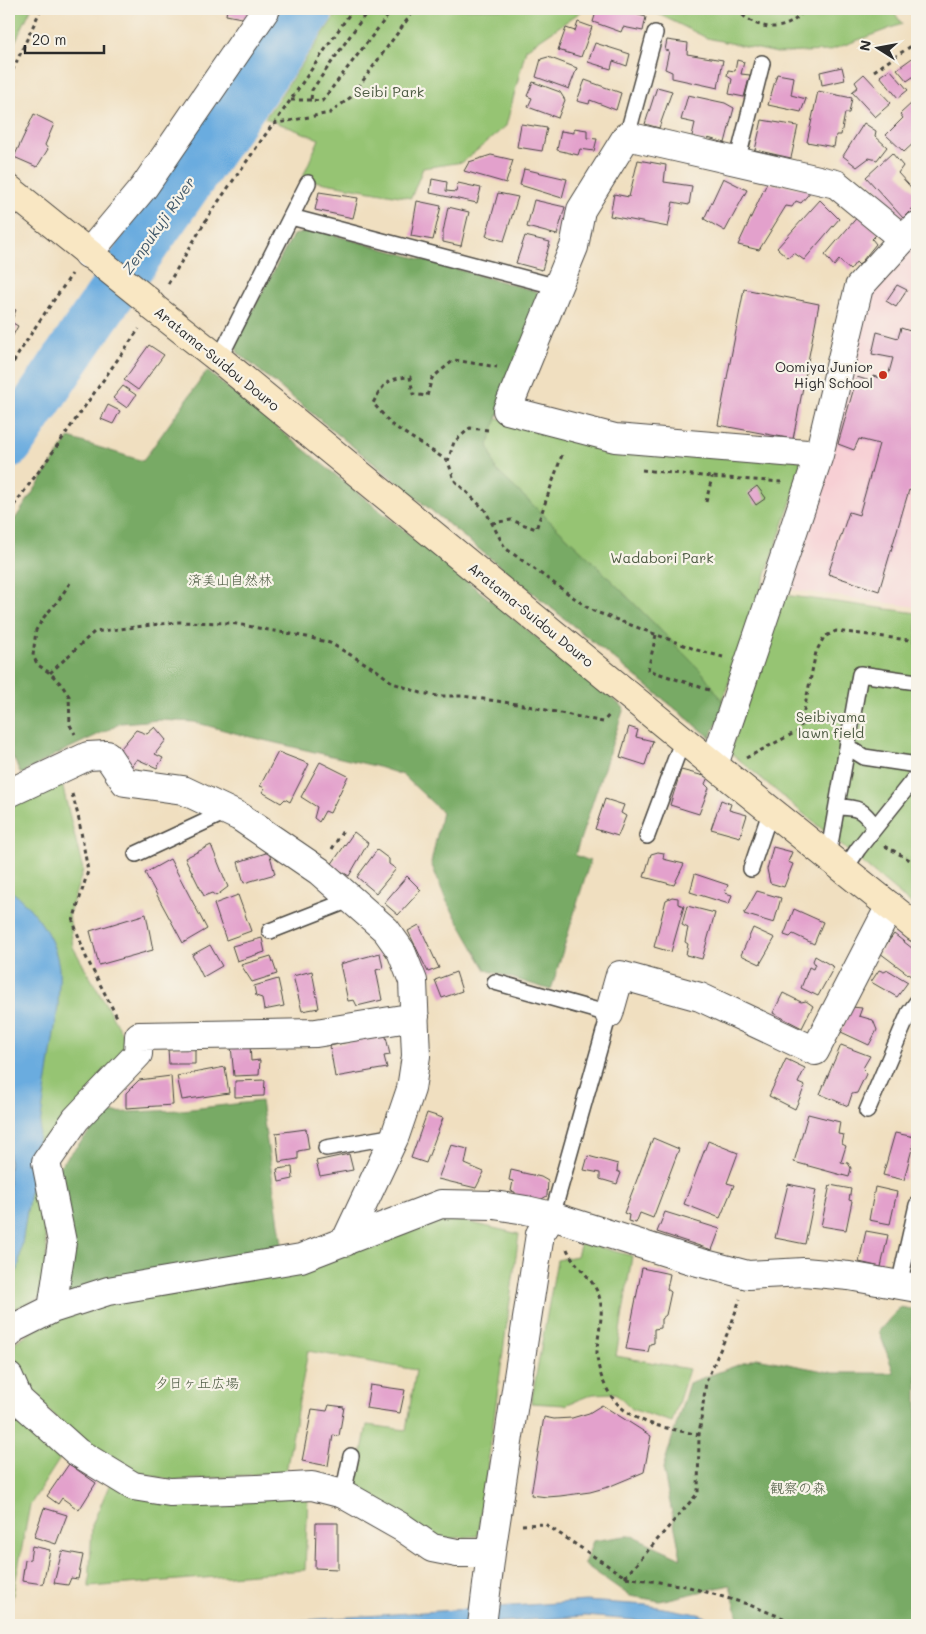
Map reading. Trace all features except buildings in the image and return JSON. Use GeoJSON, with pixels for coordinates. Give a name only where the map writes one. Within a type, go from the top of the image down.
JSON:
{"type":"FeatureCollection","features":[{"type":"Feature","properties":{"kind":"main road"},"geometry":{"type":"LineString","coordinates":[[9,189],[95,258]]}},
{"type":"Feature","properties":{"kind":"main road","name":"Aratama-Suidou Douro"},"geometry":{"type":"LineString","coordinates":[[95,258],[682,739],[917,928]]}},
{"type":"Feature","properties":{"kind":"street"},"geometry":{"type":"LineString","coordinates":[[95,258],[266,9]]}},
{"type":"Feature","properties":{"kind":"street"},"geometry":{"type":"LineString","coordinates":[[714,765],[819,455],[859,287],[910,233],[836,184],[627,136],[582,210],[574,247],[507,410],[615,438],[819,455]]}},
{"type":"Feature","properties":{"kind":"street"},"geometry":{"type":"LineString","coordinates":[[9,793],[76,761],[107,755],[125,782],[184,790],[240,817],[319,871],[386,930],[401,951],[413,981],[416,1056],[411,1089],[395,1136],[345,1242]]}},
{"type":"Feature","properties":{"kind":"street"},"geometry":{"type":"LineString","coordinates":[[608,1014],[620,975],[700,997],[815,1051],[890,906]]}},
{"type":"Feature","properties":{"kind":"street"},"geometry":{"type":"LineString","coordinates":[[52,1309],[62,1242],[46,1162],[76,1119],[138,1054],[139,1036],[316,1033],[415,1017]]}},
{"type":"Feature","properties":{"kind":"street"},"geometry":{"type":"LineString","coordinates":[[9,1334],[12,1329],[52,1309],[108,1291],[301,1258],[441,1204],[494,1206],[552,1216],[694,1261],[748,1275],[804,1272],[849,1276],[908,1287]]}},
{"type":"Feature","properties":{"kind":"street"},"geometry":{"type":"LineString","coordinates":[[482,1625],[491,1553],[540,1234],[552,1216]]}},
{"type":"Feature","properties":{"kind":"street"},"geometry":{"type":"LineString","coordinates":[[9,1377],[19,1400],[77,1452],[133,1486],[170,1492],[257,1490],[312,1486],[342,1494],[403,1528],[432,1548],[457,1553],[491,1553]]}},
{"type":"Feature","properties":{"kind":"lane"},"geometry":{"type":"LineString","coordinates":[[627,136],[656,33]]}},
{"type":"Feature","properties":{"kind":"lane"},"geometry":{"type":"LineString","coordinates":[[737,162],[762,63]]}},
{"type":"Feature","properties":{"kind":"lane"},"geometry":{"type":"LineString","coordinates":[[219,359],[308,183]]}},
{"type":"Feature","properties":{"kind":"lane"},"geometry":{"type":"LineString","coordinates":[[291,217],[558,287]]}},
{"type":"Feature","properties":{"kind":"lane"},"geometry":{"type":"LineString","coordinates":[[836,863],[837,807],[860,674],[917,682]]}},
{"type":"Feature","properties":{"kind":"lane"},"geometry":{"type":"LineString","coordinates":[[647,836],[682,739]]}},
{"type":"Feature","properties":{"kind":"lane"},"geometry":{"type":"LineString","coordinates":[[848,747],[864,757],[917,765]]}},
{"type":"Feature","properties":{"kind":"lane"},"geometry":{"type":"LineString","coordinates":[[836,863],[858,849],[917,775]]}},
{"type":"Feature","properties":{"kind":"lane"},"geometry":{"type":"LineString","coordinates":[[837,807],[850,807],[865,813],[875,827]]}},
{"type":"Feature","properties":{"kind":"lane"},"geometry":{"type":"LineString","coordinates":[[751,869],[771,810]]}},
{"type":"Feature","properties":{"kind":"lane"},"geometry":{"type":"LineString","coordinates":[[136,854],[228,811]]}},
{"type":"Feature","properties":{"kind":"lane"},"geometry":{"type":"LineString","coordinates":[[270,931],[352,899]]}},
{"type":"Feature","properties":{"kind":"lane"},"geometry":{"type":"LineString","coordinates":[[495,982],[608,1014],[552,1216]]}},
{"type":"Feature","properties":{"kind":"lane"},"geometry":{"type":"LineString","coordinates":[[867,1111],[909,1014],[917,1002]]}},
{"type":"Feature","properties":{"kind":"lane"},"geometry":{"type":"LineString","coordinates":[[326,1148],[395,1136]]}},
{"type":"Feature","properties":{"kind":"lane"},"geometry":{"type":"LineString","coordinates":[[908,1287],[917,1205]]}},
{"type":"Feature","properties":{"kind":"lane"},"geometry":{"type":"LineString","coordinates":[[342,1494],[351,1456]]}},
{"type":"Feature","properties":{"kind":"path"},"geometry":{"type":"LineString","coordinates":[[9,78],[41,9]]}},
{"type":"Feature","properties":{"kind":"path"},"geometry":{"type":"LineString","coordinates":[[9,512],[50,456],[211,212],[352,9]]}},
{"type":"Feature","properties":{"kind":"path"},"geometry":{"type":"LineString","coordinates":[[310,100],[312,90],[369,9]]}},
{"type":"Feature","properties":{"kind":"path"},"geometry":{"type":"LineString","coordinates":[[290,100],[322,102],[394,9]]}},
{"type":"Feature","properties":{"kind":"path"},"geometry":{"type":"LineString","coordinates":[[273,124],[330,113],[351,97],[415,9]]}},
{"type":"Feature","properties":{"kind":"path"},"geometry":{"type":"LineString","coordinates":[[737,9],[754,24],[767,27],[780,26],[793,20],[804,9]]}},
{"type":"Feature","properties":{"kind":"path"},"geometry":{"type":"LineString","coordinates":[[829,9],[837,12],[838,9]]}},
{"type":"Feature","properties":{"kind":"path"},"geometry":{"type":"LineString","coordinates":[[874,71],[917,42]]}},
{"type":"Feature","properties":{"kind":"path"},"geometry":{"type":"LineString","coordinates":[[9,369],[62,289],[95,258]]}},
{"type":"Feature","properties":{"kind":"path"},"geometry":{"type":"LineString","coordinates":[[448,462],[392,426],[374,403],[383,386],[397,378],[410,377],[414,394],[427,396],[432,378],[454,360],[523,371]]}},
{"type":"Feature","properties":{"kind":"path"},"geometry":{"type":"LineString","coordinates":[[493,431],[470,428],[454,442],[448,462],[454,480],[485,510],[505,548],[591,610],[697,650],[728,658]]}},
{"type":"Feature","properties":{"kind":"path"},"geometry":{"type":"LineString","coordinates":[[492,523],[510,520],[536,528],[564,449]]}},
{"type":"Feature","properties":{"kind":"path"},"geometry":{"type":"LineString","coordinates":[[635,468],[653,472],[781,483],[819,455]]}},
{"type":"Feature","properties":{"kind":"path"},"geometry":{"type":"LineString","coordinates":[[706,502],[712,477]]}},
{"type":"Feature","properties":{"kind":"path"},"geometry":{"type":"LineString","coordinates":[[70,583],[36,630],[33,656],[38,665],[50,673],[69,696],[70,724],[76,761],[78,815],[88,871],[73,921],[86,957],[114,1012],[127,1032],[139,1036]]}},
{"type":"Feature","properties":{"kind":"path"},"geometry":{"type":"LineString","coordinates":[[50,673],[94,632],[154,624],[204,622],[232,623],[330,643],[375,669],[394,683],[421,693],[438,696],[464,696],[531,707],[603,722],[626,693]]}},
{"type":"Feature","properties":{"kind":"path"},"geometry":{"type":"LineString","coordinates":[[714,765],[747,758],[800,730],[816,652],[824,636],[836,631],[917,641]]}},
{"type":"Feature","properties":{"kind":"path"},"geometry":{"type":"LineString","coordinates":[[656,635],[648,670],[737,699]]}},
{"type":"Feature","properties":{"kind":"path"},"geometry":{"type":"LineString","coordinates":[[552,1216],[570,1256],[587,1274],[599,1297],[601,1325],[597,1353],[600,1374],[610,1395],[628,1414],[650,1424],[700,1435]]}},
{"type":"Feature","properties":{"kind":"path"},"geometry":{"type":"LineString","coordinates":[[625,1577],[698,1493],[700,1435],[706,1382],[731,1325],[748,1275]]}},
{"type":"Feature","properties":{"kind":"path"},"geometry":{"type":"LineString","coordinates":[[515,1525],[545,1524],[625,1577],[686,1586],[747,1604],[801,1625]]}},
{"type":"Feature","properties":{"kind":"shaded area","name":"Oomiya Junior High School"},"geometry":{"type":"Polygon","coordinates":[[[917,242],[917,607],[787,589],[868,289],[917,242]]]}},
{"type":"Feature","properties":{"kind":"green space"},"geometry":{"type":"Polygon","coordinates":[[[9,9],[31,9],[15,42],[9,39],[9,9]]]}},
{"type":"Feature","properties":{"kind":"green space","name":"Seibi Park"},"geometry":{"type":"Polygon","coordinates":[[[340,9],[585,9],[526,49],[506,126],[463,162],[423,168],[411,198],[302,179],[319,139],[265,118],[340,9]]]}},
{"type":"Feature","properties":{"kind":"green space"},"geometry":{"type":"Polygon","coordinates":[[[648,9],[892,9],[902,24],[828,51],[777,53],[707,38],[648,9]]]}},
{"type":"Feature","properties":{"kind":"green space","name":"Wadabori Park"},"geometry":{"type":"Polygon","coordinates":[[[316,230],[539,292],[547,298],[497,418],[488,445],[496,470],[591,560],[702,672],[726,706],[710,737],[238,353],[235,343],[293,235],[316,230]]]}},
{"type":"Feature","properties":{"kind":"green space","name":"Wadabori Park"},"geometry":{"type":"Polygon","coordinates":[[[293,235],[539,292],[497,418],[805,461],[710,737],[238,353],[293,235]]]}},
{"type":"Feature","properties":{"kind":"green space","name":"済美山自然林"},"geometry":{"type":"Polygon","coordinates":[[[207,371],[624,708],[575,855],[590,861],[551,990],[486,970],[446,900],[431,863],[442,812],[403,775],[375,766],[194,722],[160,720],[120,723],[21,774],[9,749],[9,528],[69,438],[143,461],[207,371]]]}},
{"type":"Feature","properties":{"kind":"green space","name":"Seibiyama lawn field"},"geometry":{"type":"Polygon","coordinates":[[[784,595],[917,613],[917,909],[730,752],[784,595]]]}},
{"type":"Feature","properties":{"kind":"green space"},"geometry":{"type":"Polygon","coordinates":[[[60,776],[83,870],[69,914],[73,947],[123,1035],[129,1054],[37,1179],[47,1249],[42,1297],[9,1311],[9,803],[60,776]]]}},
{"type":"Feature","properties":{"kind":"green space"},"geometry":{"type":"Polygon","coordinates":[[[261,1101],[283,1251],[66,1295],[57,1169],[106,1113],[182,1110],[261,1101]]]}},
{"type":"Feature","properties":{"kind":"green space","name":"夕日ヶ丘広場"},"geometry":{"type":"Polygon","coordinates":[[[442,1216],[519,1234],[478,1536],[435,1540],[360,1495],[356,1482],[367,1425],[406,1430],[416,1370],[308,1351],[286,1472],[174,1481],[128,1470],[74,1436],[12,1373],[15,1342],[55,1318],[442,1216]]]}},
{"type":"Feature","properties":{"kind":"green space"},"geometry":{"type":"Polygon","coordinates":[[[581,1242],[632,1256],[616,1356],[689,1369],[672,1422],[631,1409],[615,1393],[593,1394],[565,1405],[531,1403],[557,1260],[577,1256],[581,1242]]]}},
{"type":"Feature","properties":{"kind":"green space","name":"観察の森"},"geometry":{"type":"Polygon","coordinates":[[[900,1307],[917,1310],[917,1625],[751,1625],[738,1618],[730,1585],[660,1601],[630,1596],[584,1564],[593,1541],[631,1535],[681,1558],[663,1468],[689,1383],[757,1358],[834,1373],[894,1373],[879,1331],[900,1307]]]}},
{"type":"Feature","properties":{"kind":"green space"},"geometry":{"type":"Polygon","coordinates":[[[9,1416],[61,1457],[30,1505],[11,1605],[9,1605],[9,1416]]]}},
{"type":"Feature","properties":{"kind":"green space"},"geometry":{"type":"Polygon","coordinates":[[[111,1481],[308,1496],[305,1570],[89,1587],[92,1525],[111,1481]]]}},
{"type":"Feature","properties":{"kind":"water"},"geometry":{"type":"Polygon","coordinates":[[[9,889],[34,914],[48,934],[57,956],[59,978],[58,1007],[18,1270],[9,1274],[9,889]]]}},
{"type":"Feature","properties":{"kind":"water"},"geometry":{"type":"Polygon","coordinates":[[[586,1601],[646,1605],[698,1614],[730,1625],[671,1625],[585,1616],[459,1625],[232,1625],[586,1601]]]}},
{"type":"Feature","properties":{"kind":"waterway","name":"Zenpukuji River"},"geometry":{"type":"LineString","coordinates":[[9,444],[94,318],[310,9]]}},
{"type":"Feature","properties":{"kind":"place","name":"Oomiya Junior High School"},"geometry":{"type":"Point","coordinates":[883,375]}}]}
